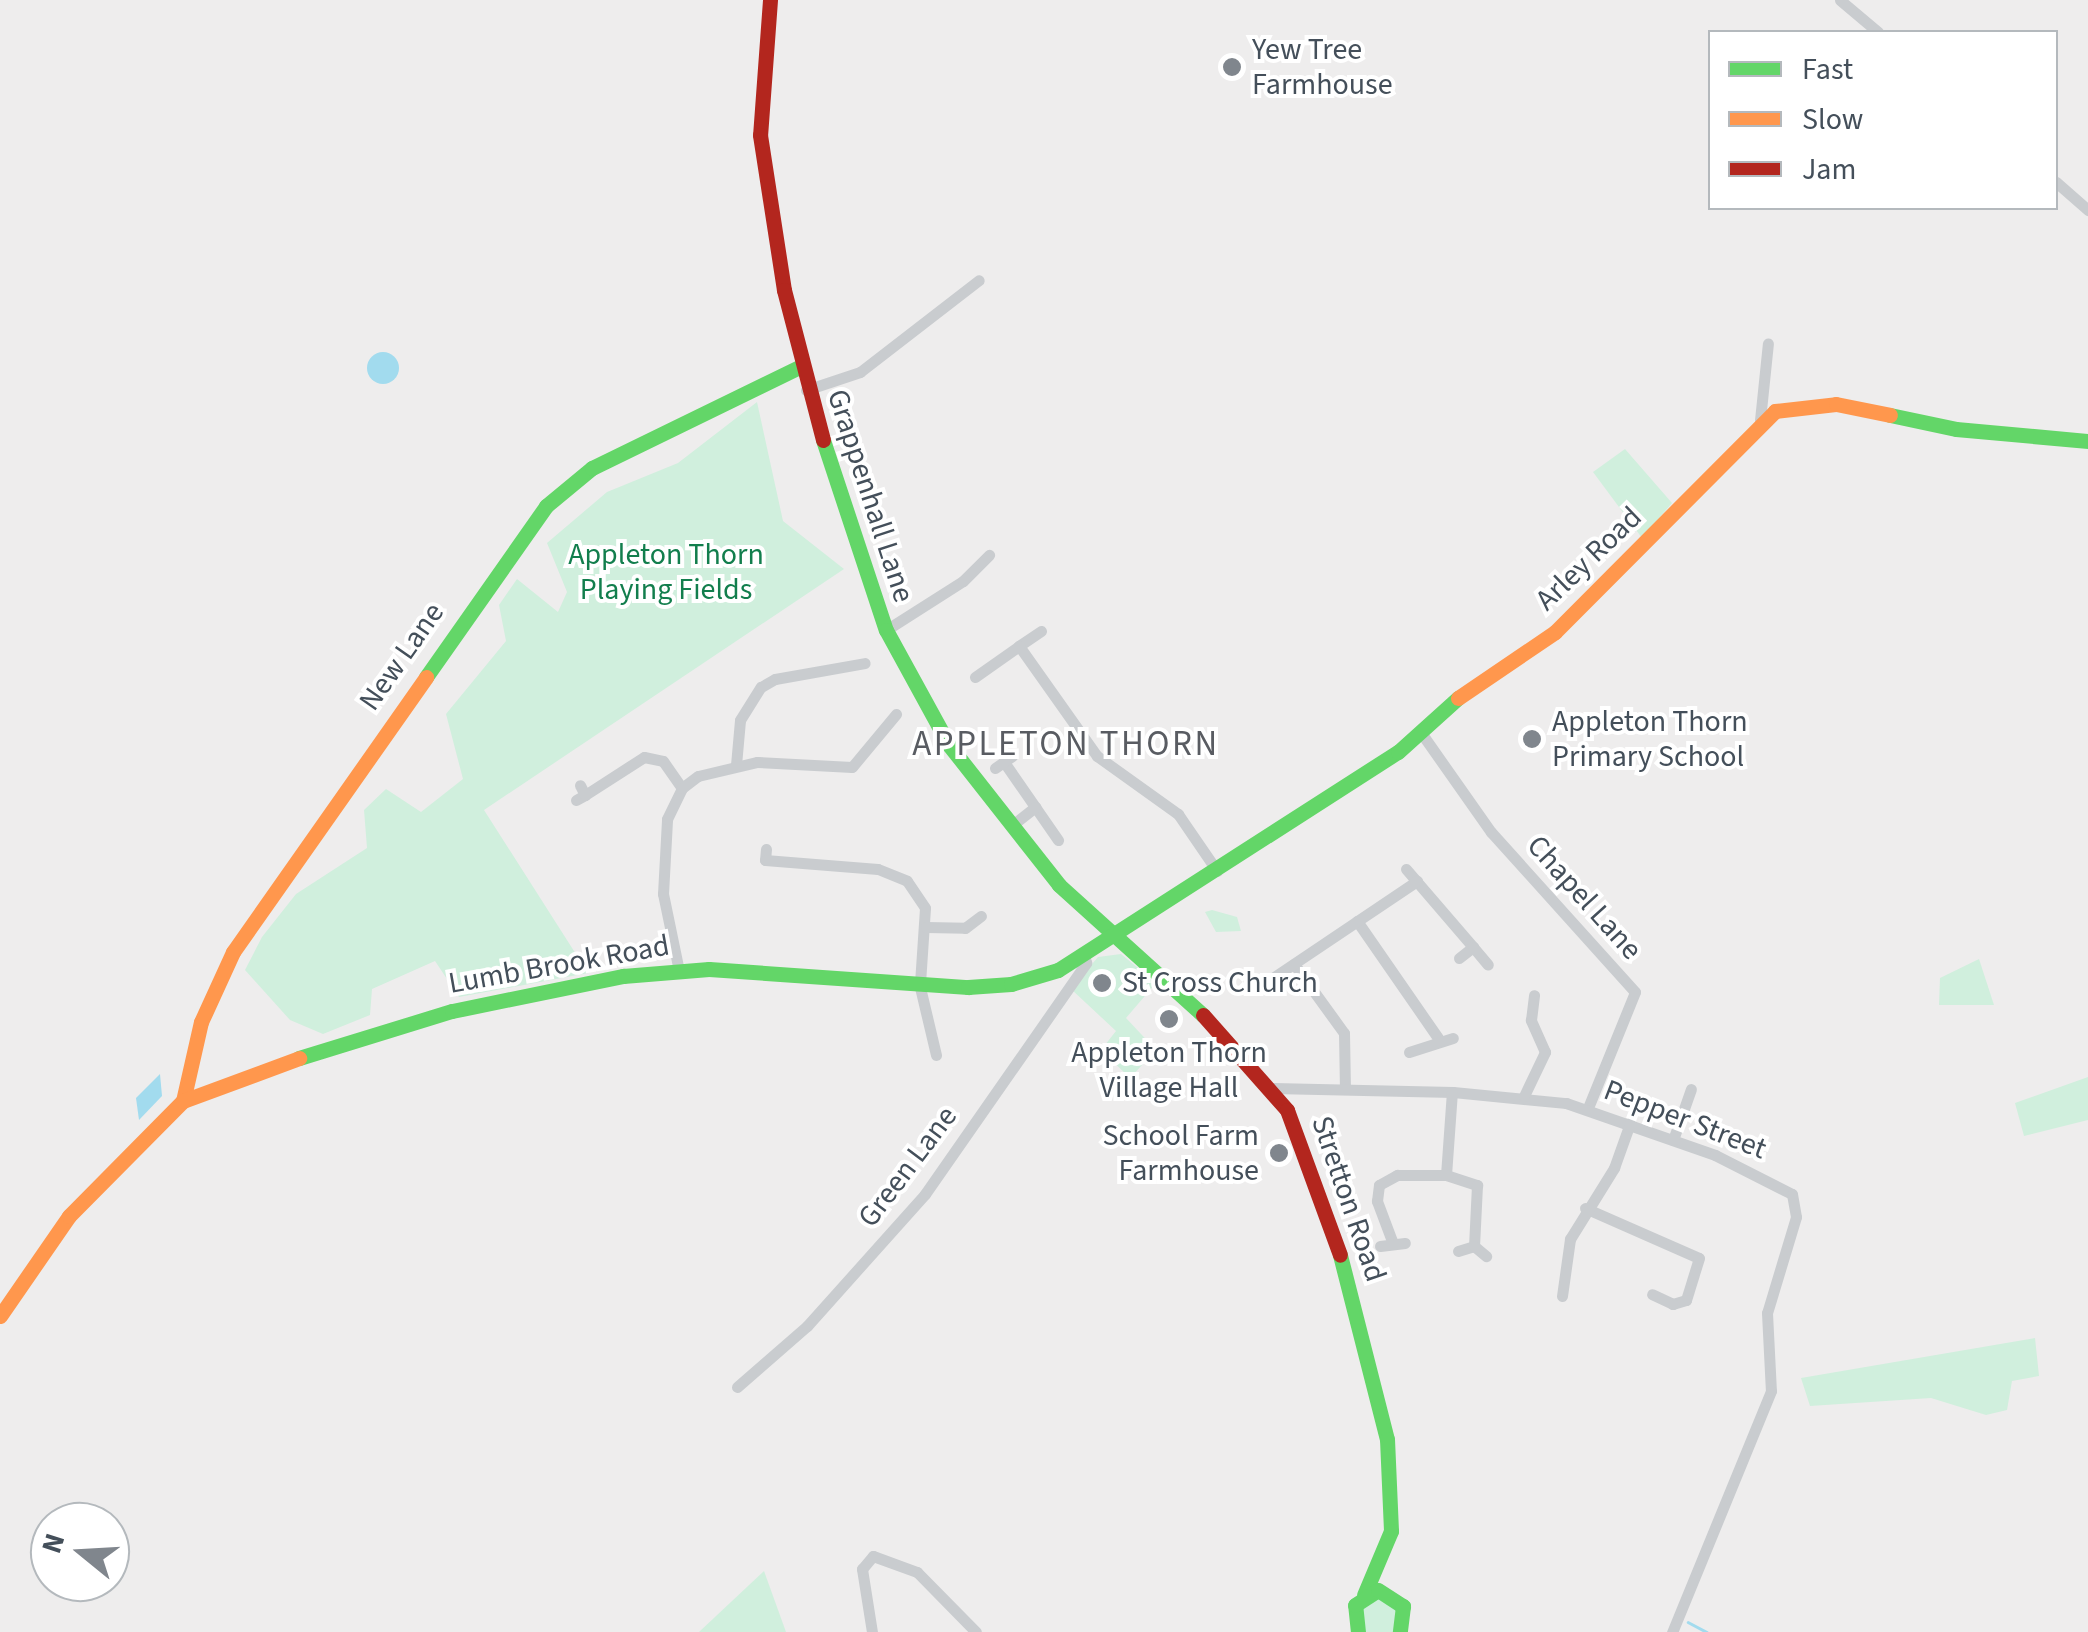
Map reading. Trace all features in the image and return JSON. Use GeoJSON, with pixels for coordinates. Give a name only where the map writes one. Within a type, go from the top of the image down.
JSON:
{"type":"FeatureCollection","features":[{"type":"Feature","properties":{"kind":"street","name":"Grappenhall Lane"},"geometry":{"type":"LineString","coordinates":[[770,0],[760,135],[799,367],[886,630],[934,723],[1011,826],[1112,938]]}},
{"type":"Feature","properties":{"kind":"street"},"geometry":{"type":"LineString","coordinates":[[1840,0],[1876,30]]}},
{"type":"Feature","properties":{"kind":"street"},"geometry":{"type":"LineString","coordinates":[[2058,184],[2088,210]]}},
{"type":"Feature","properties":{"kind":"street"},"geometry":{"type":"LineString","coordinates":[[806,390],[860,372],[979,280]]}},
{"type":"Feature","properties":{"kind":"street"},"geometry":{"type":"LineString","coordinates":[[1760,420],[1768,343]]}},
{"type":"Feature","properties":{"kind":"street","name":"New Lane"},"geometry":{"type":"LineString","coordinates":[[183,1101],[201,1022],[233,952],[537,516],[592,468],[799,367]]}},
{"type":"Feature","properties":{"kind":"street","name":"Arley Road"},"geometry":{"type":"LineString","coordinates":[[1112,938],[1422,734],[1482,676],[1582,609],[1760,420],[1796,406],[1836,404],[1956,429],[2088,441]]}},
{"type":"Feature","properties":{"kind":"street"},"geometry":{"type":"LineString","coordinates":[[886,630],[963,582],[990,553]]}},
{"type":"Feature","properties":{"kind":"street"},"geometry":{"type":"LineString","coordinates":[[975,677],[1041,631]]}},
{"type":"Feature","properties":{"kind":"street"},"geometry":{"type":"LineString","coordinates":[[1020,646],[1097,756],[1178,814],[1216,871]]}},
{"type":"Feature","properties":{"kind":"street"},"geometry":{"type":"LineString","coordinates":[[736,765],[740,720],[761,687],[774,679],[867,662]]}},
{"type":"Feature","properties":{"kind":"street"},"geometry":{"type":"LineString","coordinates":[[679,971],[663,894],[667,820],[682,788],[698,776],[736,765],[852,767],[896,714]]}},
{"type":"Feature","properties":{"kind":"street","name":"Chapel Lane"},"geometry":{"type":"LineString","coordinates":[[1422,734],[1491,832],[1634,992],[1588,1108]]}},
{"type":"Feature","properties":{"kind":"street"},"geometry":{"type":"LineString","coordinates":[[580,793],[644,756],[662,761],[682,788]]}},
{"type":"Feature","properties":{"kind":"street"},"geometry":{"type":"LineString","coordinates":[[1004,762],[1058,840]]}},
{"type":"Feature","properties":{"kind":"street"},"geometry":{"type":"LineString","coordinates":[[1011,826],[1035,807]]}},
{"type":"Feature","properties":{"kind":"street"},"geometry":{"type":"LineString","coordinates":[[766,849],[765,860],[893,872],[918,894],[926,926],[920,984],[936,1055]]}},
{"type":"Feature","properties":{"kind":"street"},"geometry":{"type":"LineString","coordinates":[[1406,869],[1488,964]]}},
{"type":"Feature","properties":{"kind":"street"},"geometry":{"type":"LineString","coordinates":[[1272,978],[1416,881]]}},
{"type":"Feature","properties":{"kind":"street"},"geometry":{"type":"LineString","coordinates":[[926,926],[965,928],[980,916]]}},
{"type":"Feature","properties":{"kind":"street"},"geometry":{"type":"LineString","coordinates":[[1357,921],[1438,1038]]}},
{"type":"Feature","properties":{"kind":"street","name":"Lumb Brook Road"},"geometry":{"type":"LineString","coordinates":[[0,1316],[70,1216],[183,1101],[212,1085],[452,1011],[679,971],[920,984],[1010,984],[1112,938]]}},
{"type":"Feature","properties":{"kind":"street","name":"Stretton Road"},"geometry":{"type":"LineString","coordinates":[[1112,938],[1184,996],[1273,1088],[1316,1174],[1376,1380],[1393,1480],[1386,1549],[1392,1594],[1403,1606],[1402,1631]]}},
{"type":"Feature","properties":{"kind":"street"},"geometry":{"type":"LineString","coordinates":[[1460,958],[1473,947]]}},
{"type":"Feature","properties":{"kind":"street","name":"Green Lane"},"geometry":{"type":"LineString","coordinates":[[737,1387],[807,1326],[926,1194],[1086,963],[1084,953]]}},
{"type":"Feature","properties":{"kind":"street"},"geometry":{"type":"LineString","coordinates":[[1294,964],[1344,1033],[1345,1088]]}},
{"type":"Feature","properties":{"kind":"street"},"geometry":{"type":"LineString","coordinates":[[1524,1096],[1545,1052],[1531,1020],[1534,995]]}},
{"type":"Feature","properties":{"kind":"street"},"geometry":{"type":"LineString","coordinates":[[1410,1052],[1438,1038],[1453,1038]]}},
{"type":"Feature","properties":{"kind":"street"},"geometry":{"type":"LineString","coordinates":[[1673,1140],[1689,1085]]}},
{"type":"Feature","properties":{"kind":"street","name":"Pepper Street"},"geometry":{"type":"LineString","coordinates":[[1273,1088],[1524,1096],[1588,1108],[1783,1186],[1797,1205],[1768,1313],[1770,1391],[1672,1632]]}},
{"type":"Feature","properties":{"kind":"street"},"geometry":{"type":"LineString","coordinates":[[1446,1175],[1452,1092]]}},
{"type":"Feature","properties":{"kind":"street"},"geometry":{"type":"LineString","coordinates":[[1562,1298],[1570,1238],[1614,1168],[1630,1123]]}},
{"type":"Feature","properties":{"kind":"street"},"geometry":{"type":"LineString","coordinates":[[1392,1244],[1378,1200],[1379,1185],[1397,1175],[1446,1175],[1477,1185],[1474,1246]]}},
{"type":"Feature","properties":{"kind":"street"},"geometry":{"type":"LineString","coordinates":[[1586,1208],[1699,1258],[1686,1304],[1674,1304],[1652,1294]]}},
{"type":"Feature","properties":{"kind":"street"},"geometry":{"type":"LineString","coordinates":[[1458,1251],[1474,1246]]}},
{"type":"Feature","properties":{"kind":"street"},"geometry":{"type":"LineString","coordinates":[[1474,1246],[1486,1256]]}},
{"type":"Feature","properties":{"kind":"street","name":"Stretton Road"},"geometry":{"type":"LineString","coordinates":[[1339,1632],[1364,1595],[1386,1549]]}},
{"type":"Feature","properties":{"kind":"street"},"geometry":{"type":"LineString","coordinates":[[872,1632],[862,1570],[873,1556],[917,1572],[976,1632]]}},
{"type":"Feature","properties":{"kind":"street"},"geometry":{"type":"LineString","coordinates":[[1364,1595],[1392,1594]]}},
{"type":"Feature","properties":{"kind":"street"},"geometry":{"type":"LineString","coordinates":[[1353,1612],[1358,1632]]}},
{"type":"Feature","properties":{"kind":"green space","name":"Appleton Thorn Playing Fields"},"geometry":{"type":"Polygon","coordinates":[[[757,402],[783,521],[844,569],[484,810],[588,973],[459,997],[435,961],[372,989],[370,1015],[323,1034],[290,1020],[245,970],[262,937],[296,894],[367,848],[364,810],[386,789],[421,812],[463,779],[446,714],[506,641],[499,605],[517,579],[558,612],[567,592],[547,543],[607,492],[678,463],[757,402]]]}},
{"type":"Feature","properties":{"kind":"green space"},"geometry":{"type":"Polygon","coordinates":[[[1625,449],[1672,503],[1642,538],[1593,472],[1625,449]]]}},
{"type":"Feature","properties":{"kind":"green space"},"geometry":{"type":"Polygon","coordinates":[[[1212,910],[1237,917],[1241,931],[1216,932],[1205,912],[1212,910]]]}},
{"type":"Feature","properties":{"kind":"green space"},"geometry":{"type":"Polygon","coordinates":[[[1121,954],[1156,983],[1126,1018],[1156,1050],[1130,1078],[1101,1050],[1116,1031],[1071,989],[1098,957],[1121,954]]]}},
{"type":"Feature","properties":{"kind":"green space"},"geometry":{"type":"Polygon","coordinates":[[[1979,959],[1994,1005],[1939,1005],[1940,978],[1979,959]]]}},
{"type":"Feature","properties":{"kind":"green space"},"geometry":{"type":"Polygon","coordinates":[[[2088,1077],[2088,1120],[2024,1136],[2015,1103],[2088,1077]]]}},
{"type":"Feature","properties":{"kind":"green space"},"geometry":{"type":"Polygon","coordinates":[[[2035,1338],[2039,1376],[2012,1381],[2007,1410],[1986,1415],[1931,1398],[1810,1406],[1801,1378],[2035,1338]]]}},
{"type":"Feature","properties":{"kind":"green space"},"geometry":{"type":"Polygon","coordinates":[[[764,1571],[786,1632],[699,1632],[764,1571]]]}},
{"type":"Feature","properties":{"kind":"green space"},"geometry":{"type":"Polygon","coordinates":[[[1380,1597],[1398,1607],[1395,1632],[1363,1632],[1362,1606],[1380,1597]]]}},
{"type":"Feature","properties":{"kind":"water"},"geometry":{"type":"Polygon","coordinates":[[[383,352],[394,357],[399,368],[394,379],[383,384],[372,379],[367,368],[372,357],[383,352]]]}},
{"type":"Feature","properties":{"kind":"water"},"geometry":{"type":"Polygon","coordinates":[[[160,1074],[162,1096],[139,1120],[136,1098],[160,1074]]]}},
{"type":"Feature","properties":{"kind":"waterway"},"geometry":{"type":"LineString","coordinates":[[1688,1622],[1707,1632]]}},
{"type":"Feature","properties":{"kind":"traffic: fast"},"geometry":{"type":"LineString","coordinates":[[426,677],[546,506],[592,468],[799,367]]}},
{"type":"Feature","properties":{"kind":"traffic: fast"},"geometry":{"type":"LineString","coordinates":[[1890,415],[1956,429],[2088,441]]}},
{"type":"Feature","properties":{"kind":"traffic: fast"},"geometry":{"type":"LineString","coordinates":[[823,440],[886,630],[949,745],[1059,885],[1203,1015]]}},
{"type":"Feature","properties":{"kind":"traffic: fast"},"geometry":{"type":"LineString","coordinates":[[299,1058],[452,1011],[623,976],[709,969],[968,987],[1011,984],[1058,970],[1398,752],[1458,698]]}},
{"type":"Feature","properties":{"kind":"traffic: fast"},"geometry":{"type":"LineString","coordinates":[[1340,1255],[1387,1439],[1391,1531],[1364,1595]]}},
{"type":"Feature","properties":{"kind":"traffic: fast"},"geometry":{"type":"LineString","coordinates":[[1358,1632],[1355,1605],[1378,1590],[1403,1606],[1400,1632]]}},
{"type":"Feature","properties":{"kind":"traffic: slow"},"geometry":{"type":"LineString","coordinates":[[1458,698],[1555,632],[1775,411],[1836,404],[1890,415]]}},
{"type":"Feature","properties":{"kind":"traffic: slow"},"geometry":{"type":"LineString","coordinates":[[183,1101],[201,1022],[233,952],[426,677]]}},
{"type":"Feature","properties":{"kind":"traffic: slow"},"geometry":{"type":"LineString","coordinates":[[0,1316],[69,1216],[183,1101],[299,1058]]}},
{"type":"Feature","properties":{"kind":"traffic: jam"},"geometry":{"type":"LineString","coordinates":[[770,0],[760,135],[784,290],[823,440]]}},
{"type":"Feature","properties":{"kind":"traffic: jam"},"geometry":{"type":"LineString","coordinates":[[1203,1015],[1287,1110],[1340,1255]]}},
{"type":"Feature","properties":{"kind":"place","name":"Yew Tree Farmhouse"},"geometry":{"type":"Point","coordinates":[1232,67]}},
{"type":"Feature","properties":{"kind":"place","name":"Appleton Thorn Primary School"},"geometry":{"type":"Point","coordinates":[1532,739]}},
{"type":"Feature","properties":{"kind":"place","name":"St Cross Church"},"geometry":{"type":"Point","coordinates":[1102,983]}},
{"type":"Feature","properties":{"kind":"place","name":"Appleton Thorn Village Hall"},"geometry":{"type":"Point","coordinates":[1169,1019]}},
{"type":"Feature","properties":{"kind":"place","name":"School Farm Farmhouse"},"geometry":{"type":"Point","coordinates":[1279,1153]}},
{"type":"Feature","properties":{"kind":"district","name":"APPLETON THORN"},"geometry":{"type":"Point","coordinates":[1066,744]}}]}
